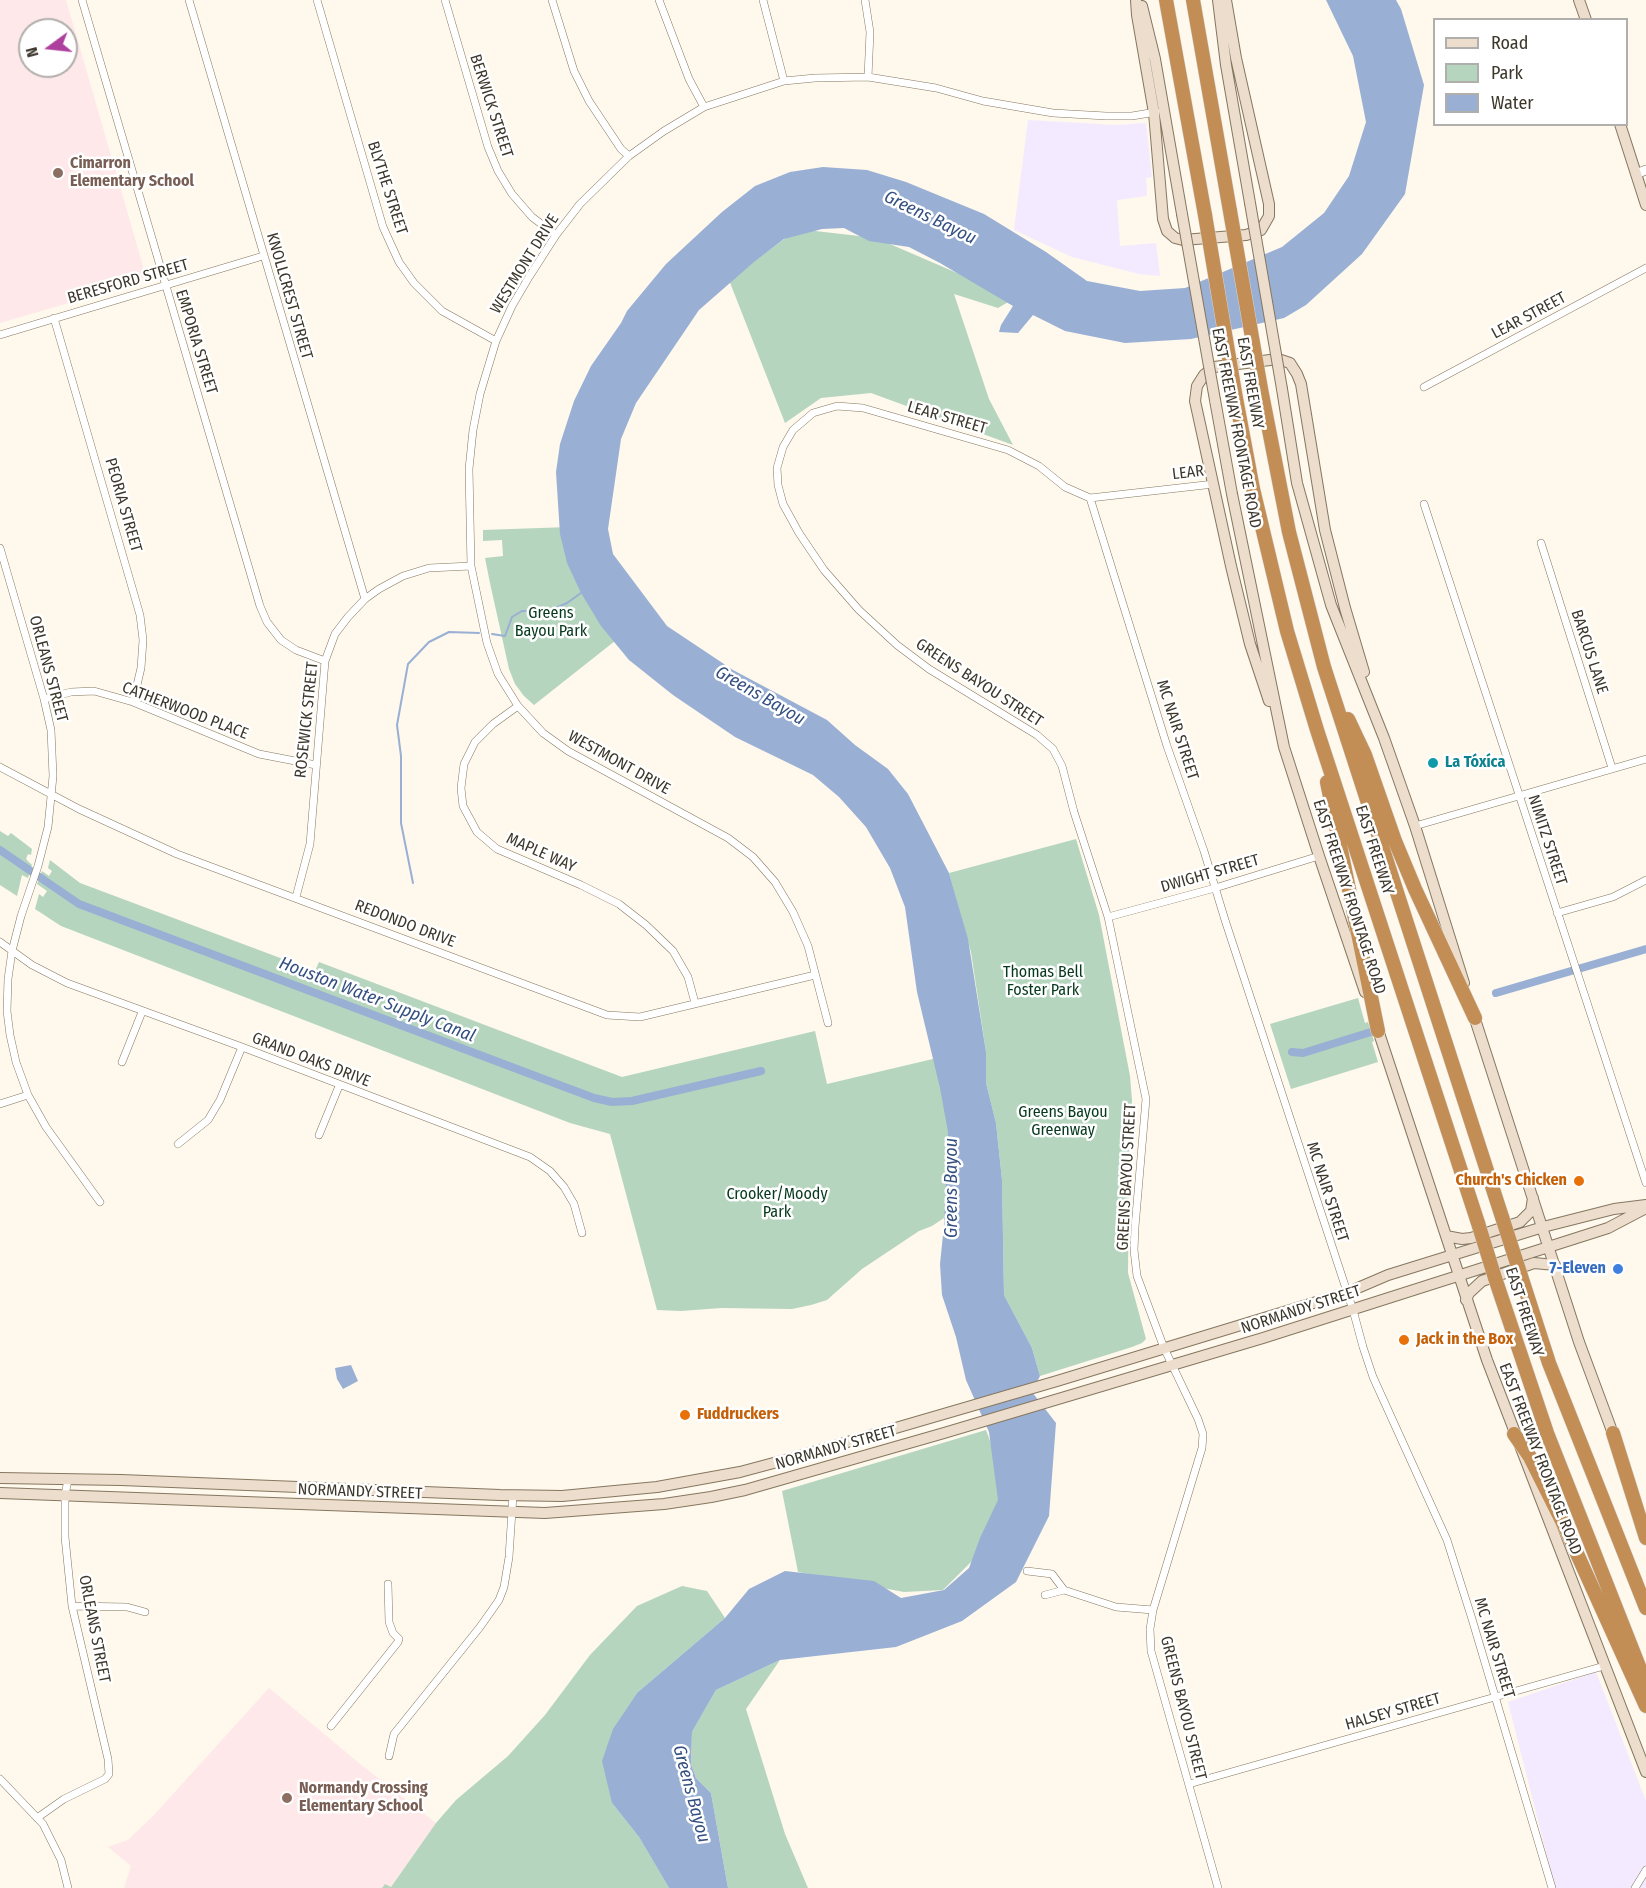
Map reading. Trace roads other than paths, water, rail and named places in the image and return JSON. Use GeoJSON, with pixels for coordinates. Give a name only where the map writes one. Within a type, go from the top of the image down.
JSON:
{"type":"FeatureCollection","features":[{"type":"Feature","properties":{"kind":"highway","name":"EAST FREEWAY"},"geometry":{"type":"LineString","coordinates":[[1165,0],[1253,489],[1290,642],[1547,1433],[1646,1684]]}},
{"type":"Feature","properties":{"kind":"highway","name":"EAST FREEWAY"},"geometry":{"type":"LineString","coordinates":[[1195,0],[1197,25],[1286,522],[1324,667],[1549,1363],[1646,1608]]}},
{"type":"Feature","properties":{"kind":"highway"},"geometry":{"type":"LineString","coordinates":[[1324,667],[1365,755],[1395,841],[1415,889],[1475,1018]]}},
{"type":"Feature","properties":{"kind":"highway"},"geometry":{"type":"LineString","coordinates":[[1317,730],[1378,1031]]}},
{"type":"Feature","properties":{"kind":"highway"},"geometry":{"type":"LineString","coordinates":[[1613,1433],[1646,1538]]}},
{"type":"Feature","properties":{"kind":"highway"},"geometry":{"type":"LineString","coordinates":[[1514,1434],[1530,1457],[1564,1525],[1646,1706]]}},
{"type":"Feature","properties":{"kind":"main road"},"geometry":{"type":"LineString","coordinates":[[1138,0],[1137,15],[1159,112],[1163,219],[1167,231],[1183,240],[1246,236],[1261,230],[1269,216],[1269,204],[1236,58],[1226,0]]}},
{"type":"Feature","properties":{"kind":"main road"},"geometry":{"type":"LineString","coordinates":[[1218,0],[1226,65],[1297,483],[1331,605],[1384,738],[1415,826],[1579,1342],[1646,1514]]}},
{"type":"Feature","properties":{"kind":"main road"},"geometry":{"type":"LineString","coordinates":[[1579,0],[1585,18]]}},
{"type":"Feature","properties":{"kind":"main road","name":"EAST FREEWAY FRONTAGE ROAD"},"geometry":{"type":"LineString","coordinates":[[1159,112],[1182,214],[1232,494],[1284,747],[1466,1300],[1514,1434],[1646,1772]]}},
{"type":"Feature","properties":{"kind":"main road"},"geometry":{"type":"LineString","coordinates":[[1621,126],[1641,172],[1646,205]]}},
{"type":"Feature","properties":{"kind":"main road"},"geometry":{"type":"LineString","coordinates":[[1284,747],[1250,644],[1195,401],[1197,386],[1204,375],[1214,367],[1278,359],[1290,363],[1301,384],[1320,509],[1332,560],[1384,738]]}},
{"type":"Feature","properties":{"kind":"main road"},"geometry":{"type":"LineString","coordinates":[[1446,1236],[1471,1238],[1520,1222],[1531,1211],[1533,1198]]}},
{"type":"Feature","properties":{"kind":"main road","name":"NORMANDY STREET"},"geometry":{"type":"LineString","coordinates":[[0,1478],[121,1480],[562,1496],[657,1487],[740,1472],[936,1417],[1346,1293],[1388,1275],[1543,1227],[1614,1209],[1646,1207]]}},
{"type":"Feature","properties":{"kind":"main road","name":"NORMANDY STREET"},"geometry":{"type":"LineString","coordinates":[[0,1493],[545,1513],[664,1504],[711,1497],[745,1490],[944,1434],[1353,1310],[1608,1228],[1646,1207]]}},
{"type":"Feature","properties":{"kind":"main road"},"geometry":{"type":"LineString","coordinates":[[1466,1300],[1482,1281],[1534,1263],[1555,1265]]}},
{"type":"Feature","properties":{"kind":"main road"},"geometry":{"type":"LineString","coordinates":[[270,1503],[272,1485]]}},
{"type":"Feature","properties":{"kind":"main road"},"geometry":{"type":"LineString","coordinates":[[387,1508],[388,1490]]}},
{"type":"Feature","properties":{"kind":"street","name":"EMPORIA STREET"},"geometry":{"type":"LineString","coordinates":[[82,0],[260,606],[267,622],[281,640],[296,650],[325,661]]}},
{"type":"Feature","properties":{"kind":"street","name":"KNOLLCREST STREET"},"geometry":{"type":"LineString","coordinates":[[189,0],[365,599]]}},
{"type":"Feature","properties":{"kind":"street","name":"BLYTHE STREET"},"geometry":{"type":"LineString","coordinates":[[317,0],[383,227],[399,262],[414,284],[442,311],[496,340]]}},
{"type":"Feature","properties":{"kind":"street","name":"BERWICK STREET"},"geometry":{"type":"LineString","coordinates":[[445,0],[488,147],[498,171],[512,194],[532,217],[556,235]]}},
{"type":"Feature","properties":{"kind":"street"},"geometry":{"type":"LineString","coordinates":[[552,0],[574,71],[589,101],[621,149],[629,156]]}},
{"type":"Feature","properties":{"kind":"street"},"geometry":{"type":"LineString","coordinates":[[659,0],[689,79],[704,108]]}},
{"type":"Feature","properties":{"kind":"street"},"geometry":{"type":"LineString","coordinates":[[763,0],[784,81]]}},
{"type":"Feature","properties":{"kind":"street"},"geometry":{"type":"LineString","coordinates":[[865,0],[870,32],[868,77]]}},
{"type":"Feature","properties":{"kind":"street","name":"WESTMONT DRIVE"},"geometry":{"type":"LineString","coordinates":[[828,1023],[808,946],[793,912],[775,882],[753,857],[729,838],[568,751],[543,733],[518,706],[498,674],[487,643],[471,566],[469,470],[480,394],[496,340],[512,306],[556,235],[580,204],[629,156],[664,130],[704,108],[784,81],[868,77],[936,88],[983,101],[1053,113],[1132,116],[1159,112]]}},
{"type":"Feature","properties":{"kind":"street","name":"BERESFORD STREET"},"geometry":{"type":"LineString","coordinates":[[0,334],[263,256]]}},
{"type":"Feature","properties":{"kind":"street","name":"LEAR STREET"},"geometry":{"type":"LineString","coordinates":[[1424,387],[1646,268]]}},
{"type":"Feature","properties":{"kind":"street","name":"PEORIA STREET"},"geometry":{"type":"LineString","coordinates":[[54,318],[140,615],[143,640],[141,668],[133,702]]}},
{"type":"Feature","properties":{"kind":"street","name":"LEAR STREET"},"geometry":{"type":"LineString","coordinates":[[783,504],[777,477],[783,447],[793,430],[813,413],[837,406],[863,408],[1008,450],[1039,466],[1065,487],[1090,498]]}},
{"type":"Feature","properties":{"kind":"street","name":"LEAR"},"geometry":{"type":"LineString","coordinates":[[1090,498],[1214,484]]}},
{"type":"Feature","properties":{"kind":"street","name":"MC NAIR STREET"},"geometry":{"type":"LineString","coordinates":[[1090,498],[1167,746],[1353,1310],[1363,1347],[1446,1540],[1496,1697],[1552,1888]]}},
{"type":"Feature","properties":{"kind":"street","name":"GREENS BAYOU STREET"},"geometry":{"type":"LineString","coordinates":[[783,504],[824,570],[859,610],[897,645],[929,669],[1037,735],[1053,749],[1062,766],[1074,812],[1108,917],[1146,1099],[1135,1227],[1134,1250],[1137,1276],[1164,1348],[1203,1434],[1202,1448],[1153,1610],[1150,1629],[1151,1651],[1218,1888]]}},
{"type":"Feature","properties":{"kind":"street","name":"NIMITZ STREET"},"geometry":{"type":"LineString","coordinates":[[1424,504],[1646,1183]]}},
{"type":"Feature","properties":{"kind":"street","name":"BARCUS LANE"},"geometry":{"type":"LineString","coordinates":[[1541,543],[1612,768]]}},
{"type":"Feature","properties":{"kind":"street","name":"ORLEANS STREET"},"geometry":{"type":"LineString","coordinates":[[0,548],[51,730],[51,794],[48,827],[12,951],[8,979],[9,1035],[28,1095],[46,1127],[100,1202]]}},
{"type":"Feature","properties":{"kind":"street","name":"ROSEWICK STREET"},"geometry":{"type":"LineString","coordinates":[[296,897],[310,844],[325,661],[335,634],[365,599],[403,576],[429,568],[471,566]]}},
{"type":"Feature","properties":{"kind":"street","name":"CATHERWOOD PLACE"},"geometry":{"type":"LineString","coordinates":[[44,699],[71,692],[94,691],[133,702],[259,754],[316,765]]}},
{"type":"Feature","properties":{"kind":"street","name":"MAPLE WAY"},"geometry":{"type":"LineString","coordinates":[[518,706],[493,724],[475,742],[464,764],[461,788],[463,806],[477,832],[497,849],[619,904],[646,925],[673,951],[688,977],[696,1003]]}},
{"type":"Feature","properties":{"kind":"street"},"geometry":{"type":"LineString","coordinates":[[1415,826],[1646,759]]}},
{"type":"Feature","properties":{"kind":"street","name":"REDONDO DRIVE"},"geometry":{"type":"LineString","coordinates":[[0,767],[144,840],[607,1015],[640,1017],[815,975]]}},
{"type":"Feature","properties":{"kind":"street","name":"DWIGHT STREET"},"geometry":{"type":"LineString","coordinates":[[1108,917],[1215,888],[1319,856]]}},
{"type":"Feature","properties":{"kind":"street"},"geometry":{"type":"LineString","coordinates":[[1557,913],[1613,897],[1646,880]]}},
{"type":"Feature","properties":{"kind":"street","name":"GRAND OAKS DRIVE"},"geometry":{"type":"LineString","coordinates":[[0,942],[50,976],[530,1157],[550,1171],[564,1187],[574,1204],[582,1233]]}},
{"type":"Feature","properties":{"kind":"street"},"geometry":{"type":"LineString","coordinates":[[122,1062],[142,1012]]}},
{"type":"Feature","properties":{"kind":"street"},"geometry":{"type":"LineString","coordinates":[[178,1144],[208,1120],[220,1101],[242,1047]]}},
{"type":"Feature","properties":{"kind":"street"},"geometry":{"type":"LineString","coordinates":[[319,1135],[339,1086]]}},
{"type":"Feature","properties":{"kind":"street"},"geometry":{"type":"LineString","coordinates":[[0,1104],[28,1095]]}},
{"type":"Feature","properties":{"kind":"street","name":"ORLEANS STREET"},"geometry":{"type":"LineString","coordinates":[[38,1818],[64,1799],[105,1779],[110,1774],[72,1606],[67,1561],[65,1495],[68,1480]]}},
{"type":"Feature","properties":{"kind":"street"},"geometry":{"type":"LineString","coordinates":[[389,1756],[394,1734],[480,1628],[499,1600],[504,1587],[509,1557],[510,1512],[513,1495]]}},
{"type":"Feature","properties":{"kind":"street"},"geometry":{"type":"LineString","coordinates":[[1027,1571],[1052,1574],[1064,1590]]}},
{"type":"Feature","properties":{"kind":"street"},"geometry":{"type":"LineString","coordinates":[[331,1726],[398,1642],[399,1639],[393,1633],[389,1622],[388,1584]]}},
{"type":"Feature","properties":{"kind":"street"},"geometry":{"type":"LineString","coordinates":[[1045,1595],[1064,1590],[1116,1607],[1153,1610]]}},
{"type":"Feature","properties":{"kind":"street"},"geometry":{"type":"LineString","coordinates":[[72,1606],[127,1607],[145,1612]]}},
{"type":"Feature","properties":{"kind":"street","name":"HALSEY STREET"},"geometry":{"type":"LineString","coordinates":[[1189,1784],[1604,1666]]}},
{"type":"Feature","properties":{"kind":"street"},"geometry":{"type":"LineString","coordinates":[[0,1779],[43,1824],[57,1851],[68,1881],[68,1888]]}},
{"type":"Feature","properties":{"kind":"street"},"geometry":{"type":"LineString","coordinates":[[1635,1888],[1646,1870]]}},
{"type":"Feature","properties":{"kind":"water","name":"Greens Bayou"},"geometry":{"type":"Polygon","coordinates":[[[1326,0],[1396,0],[1401,9],[1424,85],[1405,194],[1362,254],[1306,305],[1284,318],[1191,339],[1125,343],[1065,331],[1033,315],[1018,333],[999,332],[1013,306],[940,263],[909,247],[869,241],[844,228],[822,229],[784,239],[699,310],[636,403],[621,439],[608,529],[613,554],[667,626],[733,670],[827,720],[855,745],[888,769],[908,794],[949,873],[968,939],[986,1052],[986,1083],[996,1123],[1002,1180],[1004,1295],[1032,1348],[1040,1376],[1032,1392],[1056,1423],[1049,1516],[1016,1582],[962,1621],[896,1647],[780,1660],[716,1690],[692,1732],[691,1764],[696,1778],[711,1793],[728,1888],[669,1888],[639,1837],[612,1803],[602,1761],[613,1729],[638,1692],[725,1618],[749,1589],[785,1571],[874,1581],[901,1598],[944,1590],[969,1568],[998,1500],[989,1432],[966,1380],[956,1337],[942,1295],[940,1264],[948,1132],[917,992],[905,907],[890,868],[866,827],[839,797],[813,775],[735,737],[673,695],[629,660],[601,626],[581,593],[567,563],[560,534],[556,472],[560,444],[574,401],[591,366],[627,311],[666,264],[722,212],[755,186],[790,172],[823,167],[867,170],[906,182],[984,214],[1046,252],[1087,281],[1140,291],[1185,288],[1282,247],[1324,213],[1349,176],[1366,122],[1353,56],[1326,0]]]}},
{"type":"Feature","properties":{"kind":"water"},"geometry":{"type":"Polygon","coordinates":[[[351,1365],[358,1381],[343,1389],[337,1379],[335,1368],[351,1365]]]}},
{"type":"Feature","properties":{"kind":"waterway"},"geometry":{"type":"LineString","coordinates":[[492,634],[505,636],[512,617],[522,611],[549,611],[567,603],[581,593]]}},
{"type":"Feature","properties":{"kind":"waterway"},"geometry":{"type":"LineString","coordinates":[[413,883],[401,823],[401,756],[397,725],[408,664],[429,642],[449,632],[479,633]]}},
{"type":"Feature","properties":{"kind":"waterway","name":"Houston Water Supply Canal"},"geometry":{"type":"LineString","coordinates":[[0,850],[79,904],[594,1098],[612,1102],[632,1101],[761,1071]]}},
{"type":"Feature","properties":{"kind":"waterway","name":"Houston Water Supply Canal"},"geometry":{"type":"LineString","coordinates":[[1496,993],[1646,949]]}},
{"type":"Feature","properties":{"kind":"waterway","name":"Houston Water Supply Canal"},"geometry":{"type":"LineString","coordinates":[[1292,1052],[1303,1053],[1371,1032]]}},
{"type":"Feature","properties":{"kind":"place","name":"Cimarron Elementary School"},"geometry":{"type":"Point","coordinates":[58,173]}},
{"type":"Feature","properties":{"kind":"place","name":"La Tóxíca"},"geometry":{"type":"Point","coordinates":[1433,763]}},
{"type":"Feature","properties":{"kind":"place","name":"Church's Chicken"},"geometry":{"type":"Point","coordinates":[1579,1181]}},
{"type":"Feature","properties":{"kind":"place","name":"7-Eleven"},"geometry":{"type":"Point","coordinates":[1618,1269]}},
{"type":"Feature","properties":{"kind":"place","name":"Jack in the Box"},"geometry":{"type":"Point","coordinates":[1404,1340]}},
{"type":"Feature","properties":{"kind":"place","name":"Fuddruckers"},"geometry":{"type":"Point","coordinates":[685,1415]}},
{"type":"Feature","properties":{"kind":"place","name":"Normandy Crossing Elementary School"},"geometry":{"type":"Point","coordinates":[287,1798]}},
{"type":"Feature","properties":{"kind":"park label","name":"Greens Bayou Park"},"geometry":{"type":"Point","coordinates":[551,623]}},
{"type":"Feature","properties":{"kind":"park label","name":"Thomas Bell Foster Park"},"geometry":{"type":"Point","coordinates":[1043,982]}},
{"type":"Feature","properties":{"kind":"park label","name":"Greens Bayou Greenway"},"geometry":{"type":"Point","coordinates":[1063,1122]}},
{"type":"Feature","properties":{"kind":"park label","name":"Crooker/Moody Park"},"geometry":{"type":"Point","coordinates":[777,1204]}}]}
